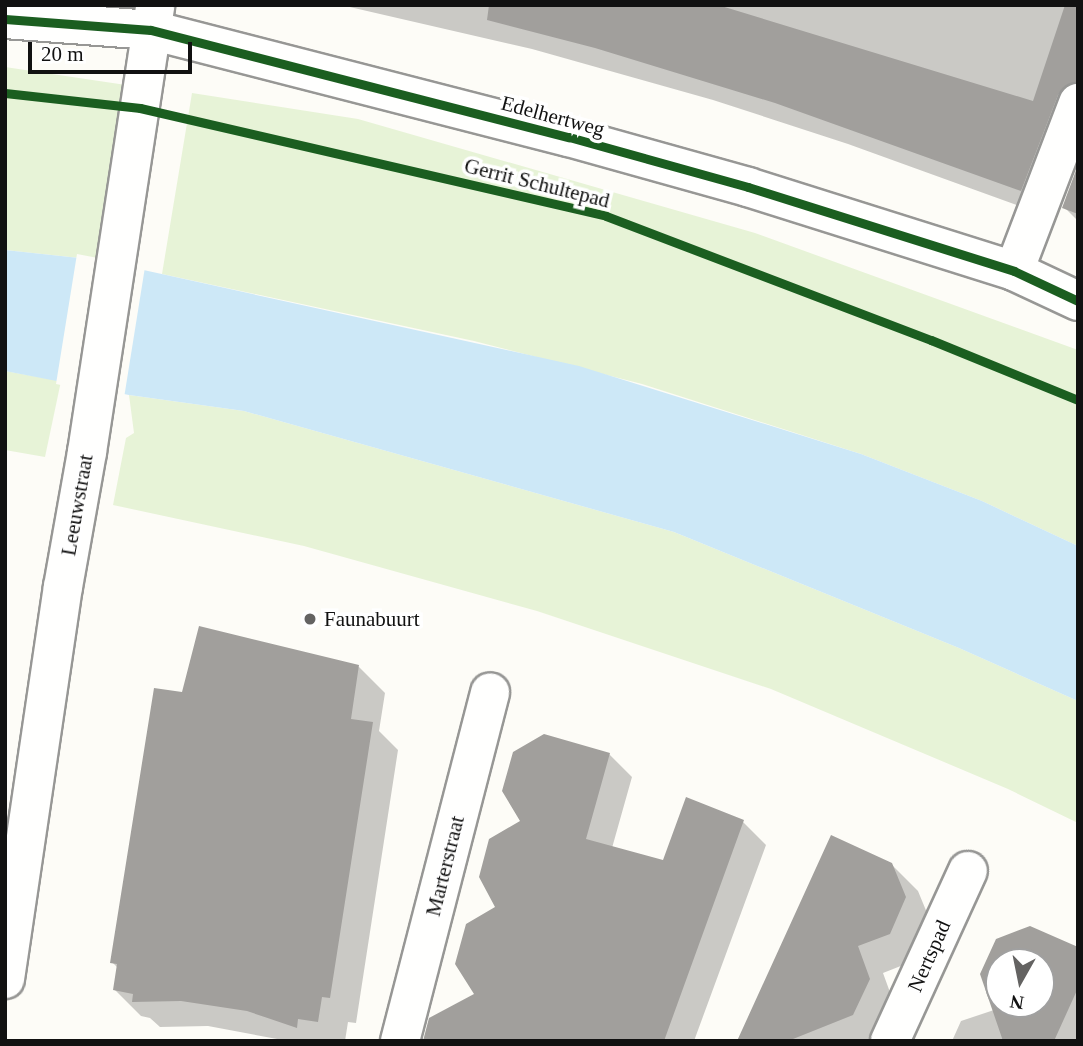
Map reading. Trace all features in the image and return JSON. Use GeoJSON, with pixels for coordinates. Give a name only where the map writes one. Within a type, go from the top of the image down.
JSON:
{"type":"FeatureCollection","features":[{"type":"Feature","properties":{"kind":"street","name":"Edelhertweg"},"geometry":{"type":"LineString","coordinates":[[5,19],[153,18],[748,187],[1014,271],[1078,301]]}},
{"type":"Feature","properties":{"kind":"street","name":"Leeuwstraat"},"geometry":{"type":"LineString","coordinates":[[5,979],[64,579],[93,416],[153,18]]}},
{"type":"Feature","properties":{"kind":"street"},"geometry":{"type":"LineString","coordinates":[[1014,271],[1078,103]]}},
{"type":"Feature","properties":{"kind":"street","name":"Marterstraat"},"geometry":{"type":"LineString","coordinates":[[400,1041],[490,692]]}},
{"type":"Feature","properties":{"kind":"street","name":"Nertspad"},"geometry":{"type":"LineString","coordinates":[[890,1041],[968,871]]}},
{"type":"Feature","properties":{"kind":"green space"},"geometry":{"type":"Polygon","coordinates":[[[5,67],[126,85],[98,260],[5,250],[5,67]]]}},
{"type":"Feature","properties":{"kind":"green space"},"geometry":{"type":"Polygon","coordinates":[[[192,93],[358,119],[755,233],[1078,350],[1078,546],[982,501],[861,454],[642,384],[474,341],[162,274],[192,93]]]}},
{"type":"Feature","properties":{"kind":"green space"},"geometry":{"type":"Polygon","coordinates":[[[5,371],[61,381],[45,457],[5,450],[5,371]]]}},
{"type":"Feature","properties":{"kind":"green space"},"geometry":{"type":"Polygon","coordinates":[[[129,395],[244,411],[674,532],[959,648],[1078,701],[1078,823],[1008,789],[771,689],[537,611],[304,546],[113,505],[126,438],[134,433],[129,395]]]}},
{"type":"Feature","properties":{"kind":"water"},"geometry":{"type":"Polygon","coordinates":[[[5,250],[98,260],[579,366],[861,454],[982,501],[1078,546],[1078,701],[959,648],[674,532],[244,411],[129,395],[5,371],[5,250]]]}},
{"type":"Feature","properties":{"kind":"pier"},"geometry":{"type":"Polygon","coordinates":[[[77,254],[145,267],[124,398],[56,384],[77,254]]]}},
{"type":"Feature","properties":{"kind":"building"},"geometry":{"type":"Polygon","coordinates":[[[489,5],[718,5],[1033,101],[1065,5],[1078,5],[1078,82],[1065,86],[1058,95],[1021,191],[775,103],[595,48],[487,20],[489,5]]]}},
{"type":"Feature","properties":{"kind":"building"},"geometry":{"type":"Polygon","coordinates":[[[1078,165],[1078,214],[1062,208],[1078,165]]]}},
{"type":"Feature","properties":{"kind":"building"},"geometry":{"type":"Polygon","coordinates":[[[199,626],[359,665],[351,719],[373,722],[330,998],[322,997],[318,1022],[298,1019],[297,1028],[247,1011],[181,1001],[132,1002],[133,994],[113,990],[117,964],[110,963],[154,688],[182,692],[199,626]]]}},
{"type":"Feature","properties":{"kind":"building"},"geometry":{"type":"Polygon","coordinates":[[[544,734],[610,753],[586,839],[663,860],[686,797],[744,820],[664,1041],[423,1041],[429,1018],[474,994],[455,964],[466,924],[495,907],[479,877],[489,839],[520,821],[502,791],[513,752],[544,734]]]}},
{"type":"Feature","properties":{"kind":"building"},"geometry":{"type":"Polygon","coordinates":[[[831,835],[892,863],[906,897],[890,934],[858,946],[870,979],[853,1015],[788,1041],[737,1041],[831,835]]]}},
{"type":"Feature","properties":{"kind":"building"},"geometry":{"type":"Polygon","coordinates":[[[1030,926],[1078,947],[1078,988],[1054,1041],[1003,1041],[995,1018],[1055,1018],[1055,948],[992,948],[996,939],[1030,926]]]}},
{"type":"Feature","properties":{"kind":"building"},"geometry":{"type":"Polygon","coordinates":[[[985,963],[985,989],[980,974],[985,963]]]}},
{"type":"Feature","properties":{"kind":"cycle path"},"geometry":{"type":"LineString","coordinates":[[5,19],[151,30],[569,137],[748,187],[1014,271],[1078,301]]}},
{"type":"Feature","properties":{"kind":"cycle path","name":"Gerrit Schultepad"},"geometry":{"type":"LineString","coordinates":[[5,93],[140,108],[606,216],[931,340],[1078,400]]}},
{"type":"Feature","properties":{"kind":"place","name":"Faunabuurt"},"geometry":{"type":"Point","coordinates":[310,619]}}]}
